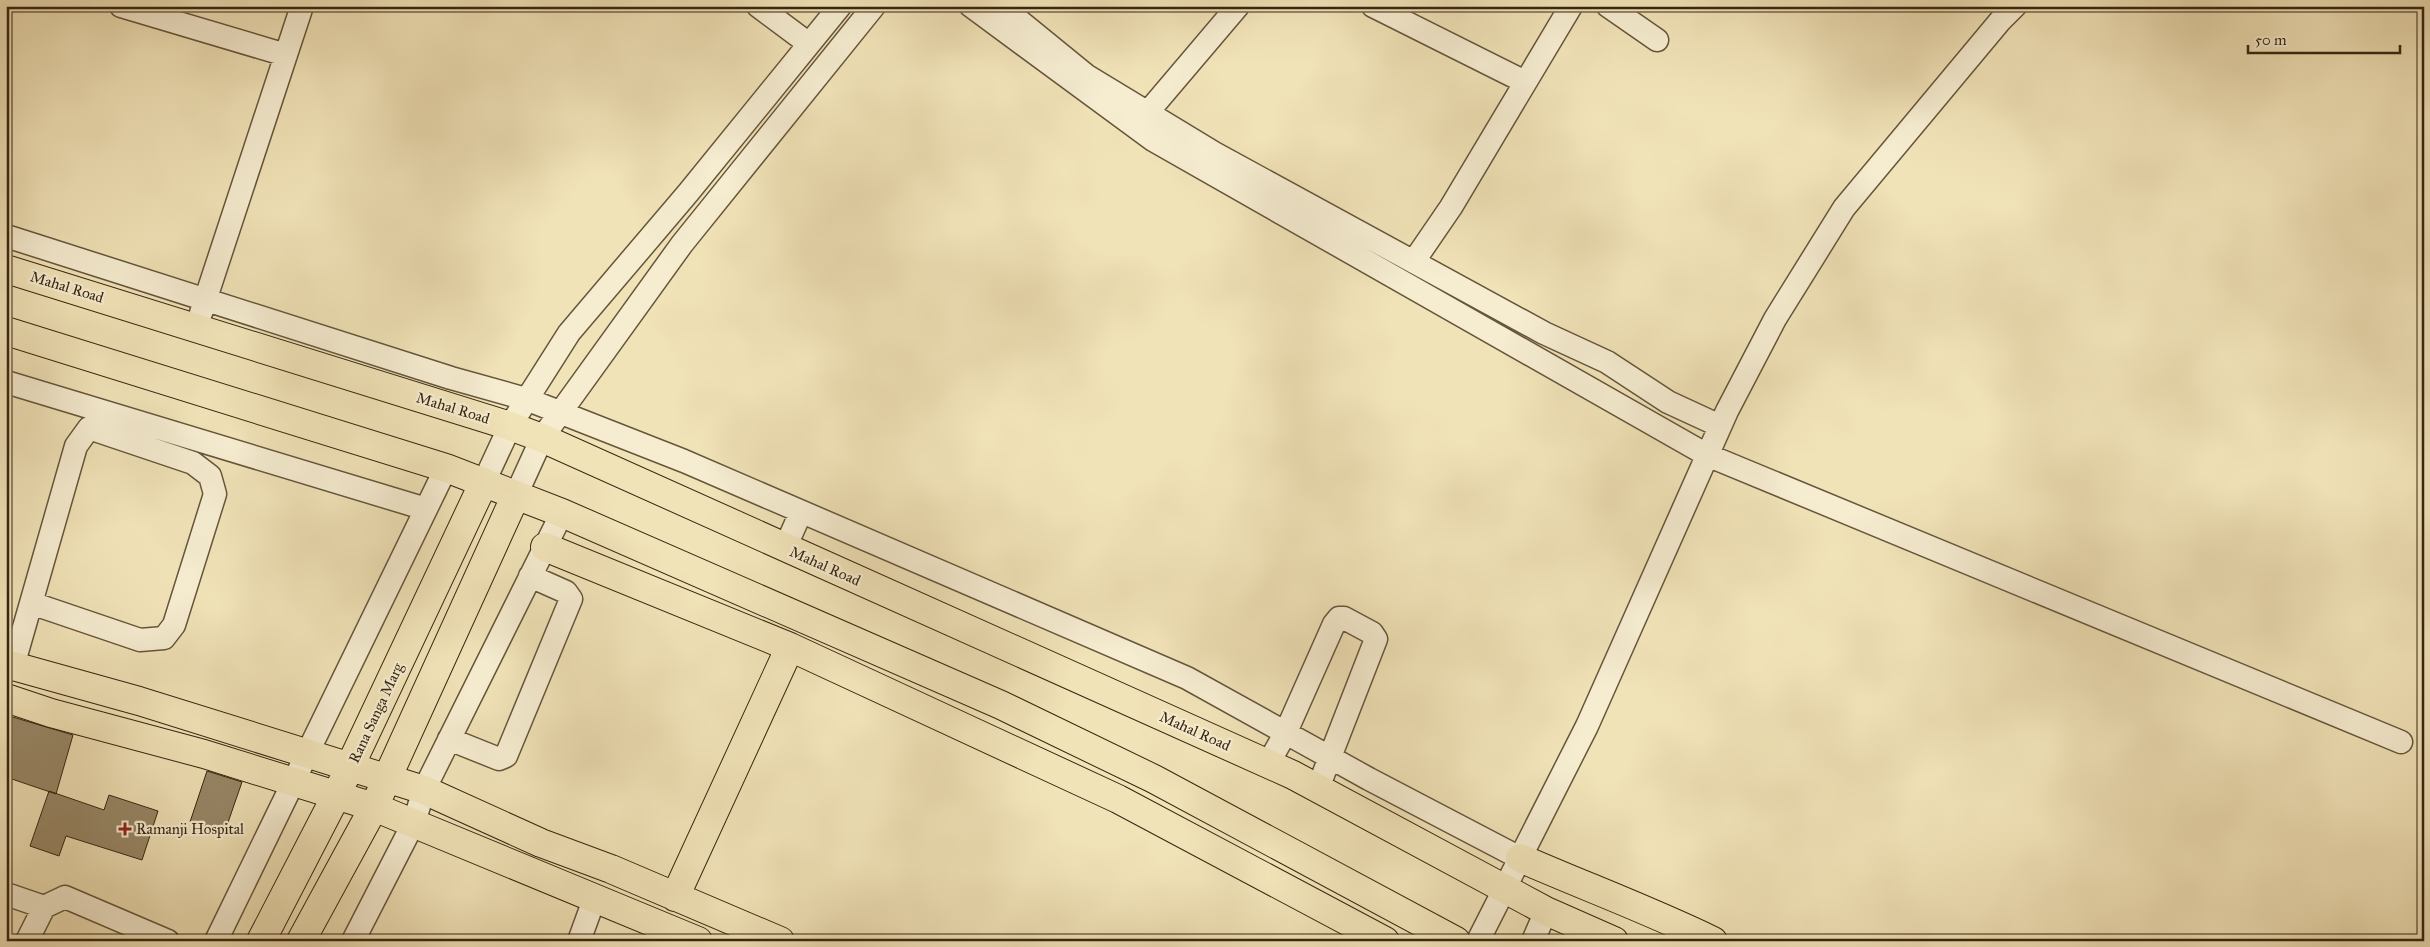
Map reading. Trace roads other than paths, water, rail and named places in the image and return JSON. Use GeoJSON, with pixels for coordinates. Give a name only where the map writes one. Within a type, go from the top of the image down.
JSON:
{"type":"FeatureCollection","features":[{"type":"Feature","properties":{"kind":"main road","name":"Mahal Road"},"geometry":{"type":"LineString","coordinates":[[6,268],[510,426],[542,438],[1268,764],[1318,788],[1546,911],[1614,941]]}},
{"type":"Feature","properties":{"kind":"main road"},"geometry":{"type":"LineString","coordinates":[[6,331],[446,468],[562,513],[959,686],[1154,780],[1456,941]]}},
{"type":"Feature","properties":{"kind":"main road","name":"Rana Sanga Marg"},"geometry":{"type":"LineString","coordinates":[[261,941],[350,768],[484,482]]}},
{"type":"Feature","properties":{"kind":"main road"},"geometry":{"type":"LineString","coordinates":[[301,941],[374,807],[516,495]]}},
{"type":"Feature","properties":{"kind":"main road"},"geometry":{"type":"LineString","coordinates":[[544,547],[790,647],[1118,799],[1385,941]]}},
{"type":"Feature","properties":{"kind":"main road"},"geometry":{"type":"LineString","coordinates":[[675,897],[790,647]]}},
{"type":"Feature","properties":{"kind":"main road"},"geometry":{"type":"LineString","coordinates":[[10,665],[139,701],[424,790],[540,842],[611,869],[780,941]]}},
{"type":"Feature","properties":{"kind":"main road"},"geometry":{"type":"LineString","coordinates":[[944,718],[959,686]]}},
{"type":"Feature","properties":{"kind":"main road"},"geometry":{"type":"LineString","coordinates":[[6,698],[51,713],[293,780],[336,796],[374,807],[698,941]]}},
{"type":"Feature","properties":{"kind":"main road"},"geometry":{"type":"LineString","coordinates":[[1520,858],[1572,881],[1658,914],[1713,941]]}},
{"type":"Feature","properties":{"kind":"street"},"geometry":{"type":"LineString","coordinates":[[121,6],[286,55]]}},
{"type":"Feature","properties":{"kind":"street"},"geometry":{"type":"LineString","coordinates":[[194,327],[207,300],[302,6]]}},
{"type":"Feature","properties":{"kind":"street"},"geometry":{"type":"LineString","coordinates":[[758,6],[808,44]]}},
{"type":"Feature","properties":{"kind":"street"},"geometry":{"type":"LineString","coordinates":[[484,482],[510,426],[569,333],[688,193],[840,6]]}},
{"type":"Feature","properties":{"kind":"street"},"geometry":{"type":"LineString","coordinates":[[516,495],[542,438],[682,244],[874,6]]}},
{"type":"Feature","properties":{"kind":"street"},"geometry":{"type":"LineString","coordinates":[[971,6],[1153,140],[1707,455],[2401,742]]}},
{"type":"Feature","properties":{"kind":"street"},"geometry":{"type":"LineString","coordinates":[[1001,6],[1087,76],[1214,153],[1544,333],[1607,362],[1668,402],[1720,426]]}},
{"type":"Feature","properties":{"kind":"street"},"geometry":{"type":"LineString","coordinates":[[1148,112],[1238,6]]}},
{"type":"Feature","properties":{"kind":"street"},"geometry":{"type":"LineString","coordinates":[[1373,6],[1525,82]]}},
{"type":"Feature","properties":{"kind":"street"},"geometry":{"type":"LineString","coordinates":[[1414,261],[1451,207],[1570,6]]}},
{"type":"Feature","properties":{"kind":"street"},"geometry":{"type":"LineString","coordinates":[[1608,6],[1656,40]]}},
{"type":"Feature","properties":{"kind":"street"},"geometry":{"type":"LineString","coordinates":[[1478,941],[1586,726],[1720,426],[1775,319],[1844,208],[2000,21],[2015,6]]}},
{"type":"Feature","properties":{"kind":"street"},"geometry":{"type":"LineString","coordinates":[[6,236],[451,378],[526,399],[684,461],[1187,678],[1520,858]]}},
{"type":"Feature","properties":{"kind":"street"},"geometry":{"type":"LineString","coordinates":[[6,382],[93,418],[193,464],[210,476],[215,494],[174,626],[164,638],[140,640],[31,603]]}},
{"type":"Feature","properties":{"kind":"street"},"geometry":{"type":"LineString","coordinates":[[93,418],[426,509]]}},
{"type":"Feature","properties":{"kind":"street"},"geometry":{"type":"LineString","coordinates":[[10,665],[31,603],[76,446],[93,418]]}},
{"type":"Feature","properties":{"kind":"street"},"geometry":{"type":"LineString","coordinates":[[216,941],[446,468]]}},
{"type":"Feature","properties":{"kind":"street"},"geometry":{"type":"LineString","coordinates":[[785,548],[801,512]]}},
{"type":"Feature","properties":{"kind":"street"},"geometry":{"type":"LineString","coordinates":[[353,941],[414,822],[424,790],[562,513]]}},
{"type":"Feature","properties":{"kind":"street"},"geometry":{"type":"LineString","coordinates":[[449,739],[499,759],[506,756],[571,599],[566,592],[530,576]]}},
{"type":"Feature","properties":{"kind":"street"},"geometry":{"type":"LineString","coordinates":[[1268,764],[1286,732],[1334,624],[1339,618],[1344,618],[1372,633],[1376,639],[1375,646],[1318,788]]}},
{"type":"Feature","properties":{"kind":"street"},"geometry":{"type":"LineString","coordinates":[[6,894],[44,907]]}},
{"type":"Feature","properties":{"kind":"street"},"geometry":{"type":"LineString","coordinates":[[27,941],[44,907],[65,897],[168,941]]}},
{"type":"Feature","properties":{"kind":"street"},"geometry":{"type":"LineString","coordinates":[[579,941],[595,897]]}},
{"type":"Feature","properties":{"kind":"street"},"geometry":{"type":"LineString","coordinates":[[1533,941],[1546,911]]}},
{"type":"Feature","properties":{"kind":"place","name":"Ramanji Hospital"},"geometry":{"type":"Point","coordinates":[125,829]}}]}
